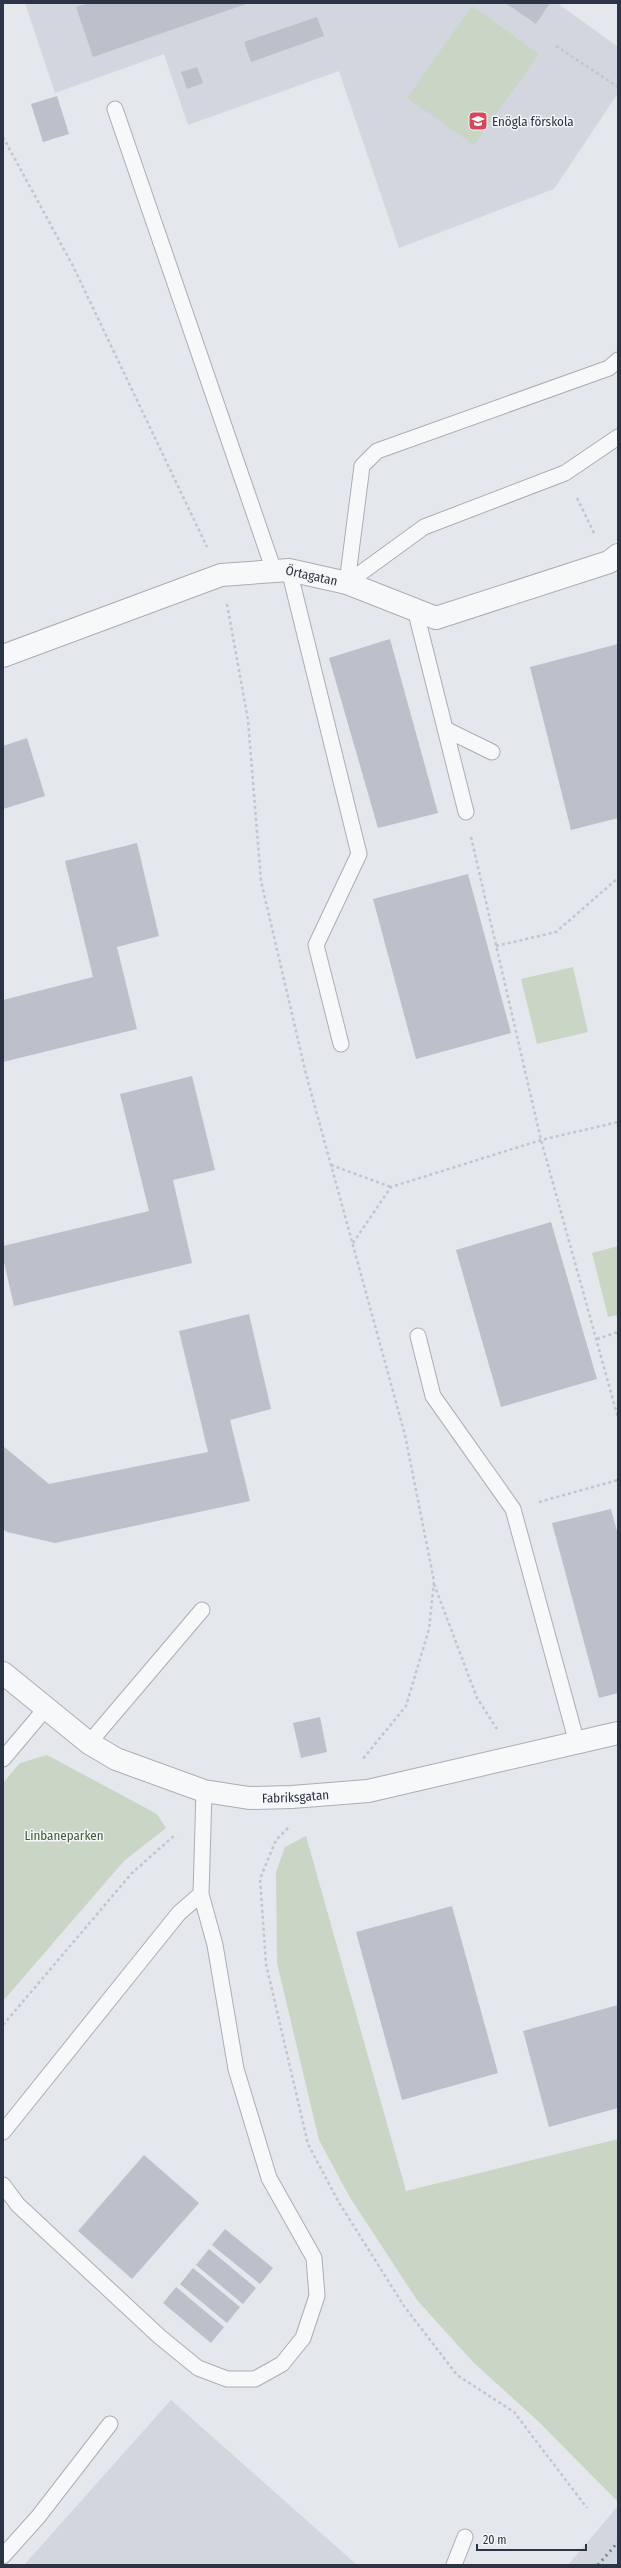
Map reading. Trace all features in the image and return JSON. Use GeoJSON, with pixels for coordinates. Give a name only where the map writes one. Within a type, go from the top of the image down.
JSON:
{"type":"FeatureCollection","features":[{"type":"Feature","properties":{"kind":"street","name":"Örtagatan"},"geometry":{"type":"LineString","coordinates":[[3,656],[221,575],[282,570],[347,583],[436,618],[613,559]]}},
{"type":"Feature","properties":{"kind":"street","name":"Fabriksgatan"},"geometry":{"type":"LineString","coordinates":[[3,1673],[89,1743],[116,1760],[204,1791],[249,1798],[292,1797],[368,1791],[618,1733]]}},
{"type":"Feature","properties":{"kind":"lane"},"geometry":{"type":"LineString","coordinates":[[115,108],[282,570],[359,854],[316,945],[341,1044]]}},
{"type":"Feature","properties":{"kind":"lane"},"geometry":{"type":"LineString","coordinates":[[347,583],[362,466],[377,451],[609,368],[618,360]]}},
{"type":"Feature","properties":{"kind":"lane"},"geometry":{"type":"LineString","coordinates":[[347,583],[424,527],[565,473],[618,437]]}},
{"type":"Feature","properties":{"kind":"lane"},"geometry":{"type":"LineString","coordinates":[[415,609],[466,812]]}},
{"type":"Feature","properties":{"kind":"lane"},"geometry":{"type":"LineString","coordinates":[[445,729],[492,752]]}},
{"type":"Feature","properties":{"kind":"lane"},"geometry":{"type":"LineString","coordinates":[[418,1336],[434,1396],[513,1508],[577,1743]]}},
{"type":"Feature","properties":{"kind":"lane"},"geometry":{"type":"LineString","coordinates":[[89,1743],[202,1610]]}},
{"type":"Feature","properties":{"kind":"lane"},"geometry":{"type":"LineString","coordinates":[[3,1758],[46,1708]]}},
{"type":"Feature","properties":{"kind":"lane"},"geometry":{"type":"LineString","coordinates":[[3,2185],[18,2205],[160,2337],[198,2368],[227,2378],[255,2379],[282,2364],[303,2338],[317,2296],[314,2258],[269,2178],[236,2069],[215,1945],[201,1894],[204,1791]]}},
{"type":"Feature","properties":{"kind":"lane"},"geometry":{"type":"LineString","coordinates":[[3,2132],[179,1913],[201,1894]]}},
{"type":"Feature","properties":{"kind":"lane"},"geometry":{"type":"LineString","coordinates":[[3,2556],[38,2517],[110,2424]]}},
{"type":"Feature","properties":{"kind":"lane"},"geometry":{"type":"LineString","coordinates":[[454,2565],[465,2537]]}},
{"type":"Feature","properties":{"kind":"path"},"geometry":{"type":"LineString","coordinates":[[556,46],[618,87]]}},
{"type":"Feature","properties":{"kind":"path"},"geometry":{"type":"LineString","coordinates":[[3,136],[73,266],[221,575],[248,720],[260,882],[306,1074],[405,1435],[434,1581],[477,1698],[498,1729],[523,1755]]}},
{"type":"Feature","properties":{"kind":"path"},"geometry":{"type":"LineString","coordinates":[[565,473],[613,559]]}},
{"type":"Feature","properties":{"kind":"path"},"geometry":{"type":"LineString","coordinates":[[466,812],[541,1140],[618,1418]]}},
{"type":"Feature","properties":{"kind":"path"},"geometry":{"type":"LineString","coordinates":[[496,946],[556,932],[618,878]]}},
{"type":"Feature","properties":{"kind":"path"},"geometry":{"type":"LineString","coordinates":[[331,1165],[391,1187],[541,1140],[618,1122]]}},
{"type":"Feature","properties":{"kind":"path"},"geometry":{"type":"LineString","coordinates":[[353,1243],[391,1187]]}},
{"type":"Feature","properties":{"kind":"path"},"geometry":{"type":"LineString","coordinates":[[597,1339],[618,1332]]}},
{"type":"Feature","properties":{"kind":"path"},"geometry":{"type":"LineString","coordinates":[[513,1508],[618,1480]]}},
{"type":"Feature","properties":{"kind":"path"},"geometry":{"type":"LineString","coordinates":[[357,1766],[406,1706],[429,1629],[434,1581]]}},
{"type":"Feature","properties":{"kind":"path"},"geometry":{"type":"LineString","coordinates":[[292,1797],[297,1819],[276,1840],[260,1880],[266,1964],[308,2144],[338,2201],[404,2306],[457,2375],[514,2412],[586,2508]]}},
{"type":"Feature","properties":{"kind":"path"},"geometry":{"type":"LineString","coordinates":[[3,2025],[132,1874],[173,1834],[202,1831]]}},
{"type":"Feature","properties":{"kind":"shaded area","name":"Enögla förskola"},"geometry":{"type":"Polygon","coordinates":[[[25,3],[505,3],[536,24],[550,3],[557,3],[618,47],[618,93],[554,189],[399,248],[339,71],[188,125],[164,54],[55,93],[25,3]]]}},
{"type":"Feature","properties":{"kind":"shaded area"},"geometry":{"type":"Polygon","coordinates":[[[171,2400],[357,2565],[24,2565],[171,2400]]]}},
{"type":"Feature","properties":{"kind":"shaded area"},"geometry":{"type":"Polygon","coordinates":[[[618,2506],[618,2565],[568,2565],[618,2506]]]}},
{"type":"Feature","properties":{"kind":"green space"},"geometry":{"type":"Polygon","coordinates":[[[472,6],[539,54],[474,145],[407,98],[472,6]]]}},
{"type":"Feature","properties":{"kind":"green space"},"geometry":{"type":"Polygon","coordinates":[[[573,967],[588,1032],[537,1044],[521,979],[573,967]]]}},
{"type":"Feature","properties":{"kind":"green space"},"geometry":{"type":"Polygon","coordinates":[[[618,1246],[618,1315],[608,1317],[592,1253],[618,1246]]]}},
{"type":"Feature","properties":{"kind":"green space","name":"Linbaneparken"},"geometry":{"type":"Polygon","coordinates":[[[47,1755],[157,1814],[166,1828],[124,1861],[3,2001],[3,1783],[20,1763],[47,1755]]]}},
{"type":"Feature","properties":{"kind":"green space"},"geometry":{"type":"Polygon","coordinates":[[[306,1836],[406,2191],[618,2139],[618,2502],[539,2422],[473,2362],[417,2300],[349,2196],[319,2140],[277,1963],[276,1872],[285,1847],[306,1836]]]}},
{"type":"Feature","properties":{"kind":"building"},"geometry":{"type":"Polygon","coordinates":[[[89,3],[249,3],[93,57],[76,7],[89,3]]]}},
{"type":"Feature","properties":{"kind":"building"},"geometry":{"type":"Polygon","coordinates":[[[505,3],[550,3],[536,24],[505,3]]]}},
{"type":"Feature","properties":{"kind":"building"},"geometry":{"type":"Polygon","coordinates":[[[317,17],[324,36],[251,62],[244,42],[317,17]]]}},
{"type":"Feature","properties":{"kind":"building"},"geometry":{"type":"Polygon","coordinates":[[[197,67],[203,83],[187,89],[181,72],[197,67]]]}},
{"type":"Feature","properties":{"kind":"building"},"geometry":{"type":"Polygon","coordinates":[[[57,96],[69,134],[43,142],[31,104],[57,96]]]}},
{"type":"Feature","properties":{"kind":"building"},"geometry":{"type":"Polygon","coordinates":[[[390,639],[438,813],[378,828],[329,658],[390,639]]]}},
{"type":"Feature","properties":{"kind":"building"},"geometry":{"type":"Polygon","coordinates":[[[618,644],[618,818],[571,830],[530,667],[618,644]]]}},
{"type":"Feature","properties":{"kind":"building"},"geometry":{"type":"Polygon","coordinates":[[[27,738],[45,796],[3,809],[3,746],[27,738]]]}},
{"type":"Feature","properties":{"kind":"building"},"geometry":{"type":"Polygon","coordinates":[[[137,843],[159,936],[117,947],[137,1029],[3,1062],[3,1000],[93,977],[65,861],[137,843]]]}},
{"type":"Feature","properties":{"kind":"building"},"geometry":{"type":"Polygon","coordinates":[[[468,874],[511,1033],[416,1059],[373,899],[468,874]]]}},
{"type":"Feature","properties":{"kind":"building"},"geometry":{"type":"Polygon","coordinates":[[[192,1076],[215,1170],[173,1180],[192,1263],[14,1306],[3,1258],[3,1246],[149,1211],[120,1094],[192,1076]]]}},
{"type":"Feature","properties":{"kind":"building"},"geometry":{"type":"Polygon","coordinates":[[[551,1222],[597,1379],[501,1407],[456,1250],[551,1222]]]}},
{"type":"Feature","properties":{"kind":"building"},"geometry":{"type":"Polygon","coordinates":[[[249,1314],[271,1409],[230,1420],[250,1501],[55,1543],[7,1532],[3,1529],[3,1446],[49,1484],[208,1452],[179,1331],[249,1314]]]}},
{"type":"Feature","properties":{"kind":"building"},"geometry":{"type":"Polygon","coordinates":[[[611,1509],[618,1535],[618,1693],[599,1698],[552,1523],[611,1509]]]}},
{"type":"Feature","properties":{"kind":"building"},"geometry":{"type":"Polygon","coordinates":[[[320,1717],[327,1752],[301,1758],[293,1723],[320,1717]]]}},
{"type":"Feature","properties":{"kind":"building"},"geometry":{"type":"Polygon","coordinates":[[[452,1906],[498,2073],[402,2100],[356,1932],[452,1906]]]}},
{"type":"Feature","properties":{"kind":"building"},"geometry":{"type":"Polygon","coordinates":[[[618,2005],[618,2108],[549,2127],[523,2031],[618,2005]]]}},
{"type":"Feature","properties":{"kind":"building"},"geometry":{"type":"Polygon","coordinates":[[[144,2155],[199,2203],[132,2279],[78,2231],[144,2155]]]}},
{"type":"Feature","properties":{"kind":"building"},"geometry":{"type":"Polygon","coordinates":[[[225,2229],[273,2268],[260,2284],[212,2245],[225,2229]]]}},
{"type":"Feature","properties":{"kind":"building"},"geometry":{"type":"Polygon","coordinates":[[[209,2249],[256,2288],[243,2304],[196,2265],[209,2249]]]}},
{"type":"Feature","properties":{"kind":"building"},"geometry":{"type":"Polygon","coordinates":[[[193,2268],[240,2307],[227,2323],[180,2284],[193,2268]]]}},
{"type":"Feature","properties":{"kind":"building"},"geometry":{"type":"Polygon","coordinates":[[[176,2287],[224,2327],[211,2343],[163,2303],[176,2287]]]}},
{"type":"Feature","properties":{"kind":"railway"},"geometry":{"type":"LineString","coordinates":[[598,2565],[618,2542]]}},
{"type":"Feature","properties":{"kind":"place","name":"Enögla förskola"},"geometry":{"type":"Point","coordinates":[478,121]}}]}
